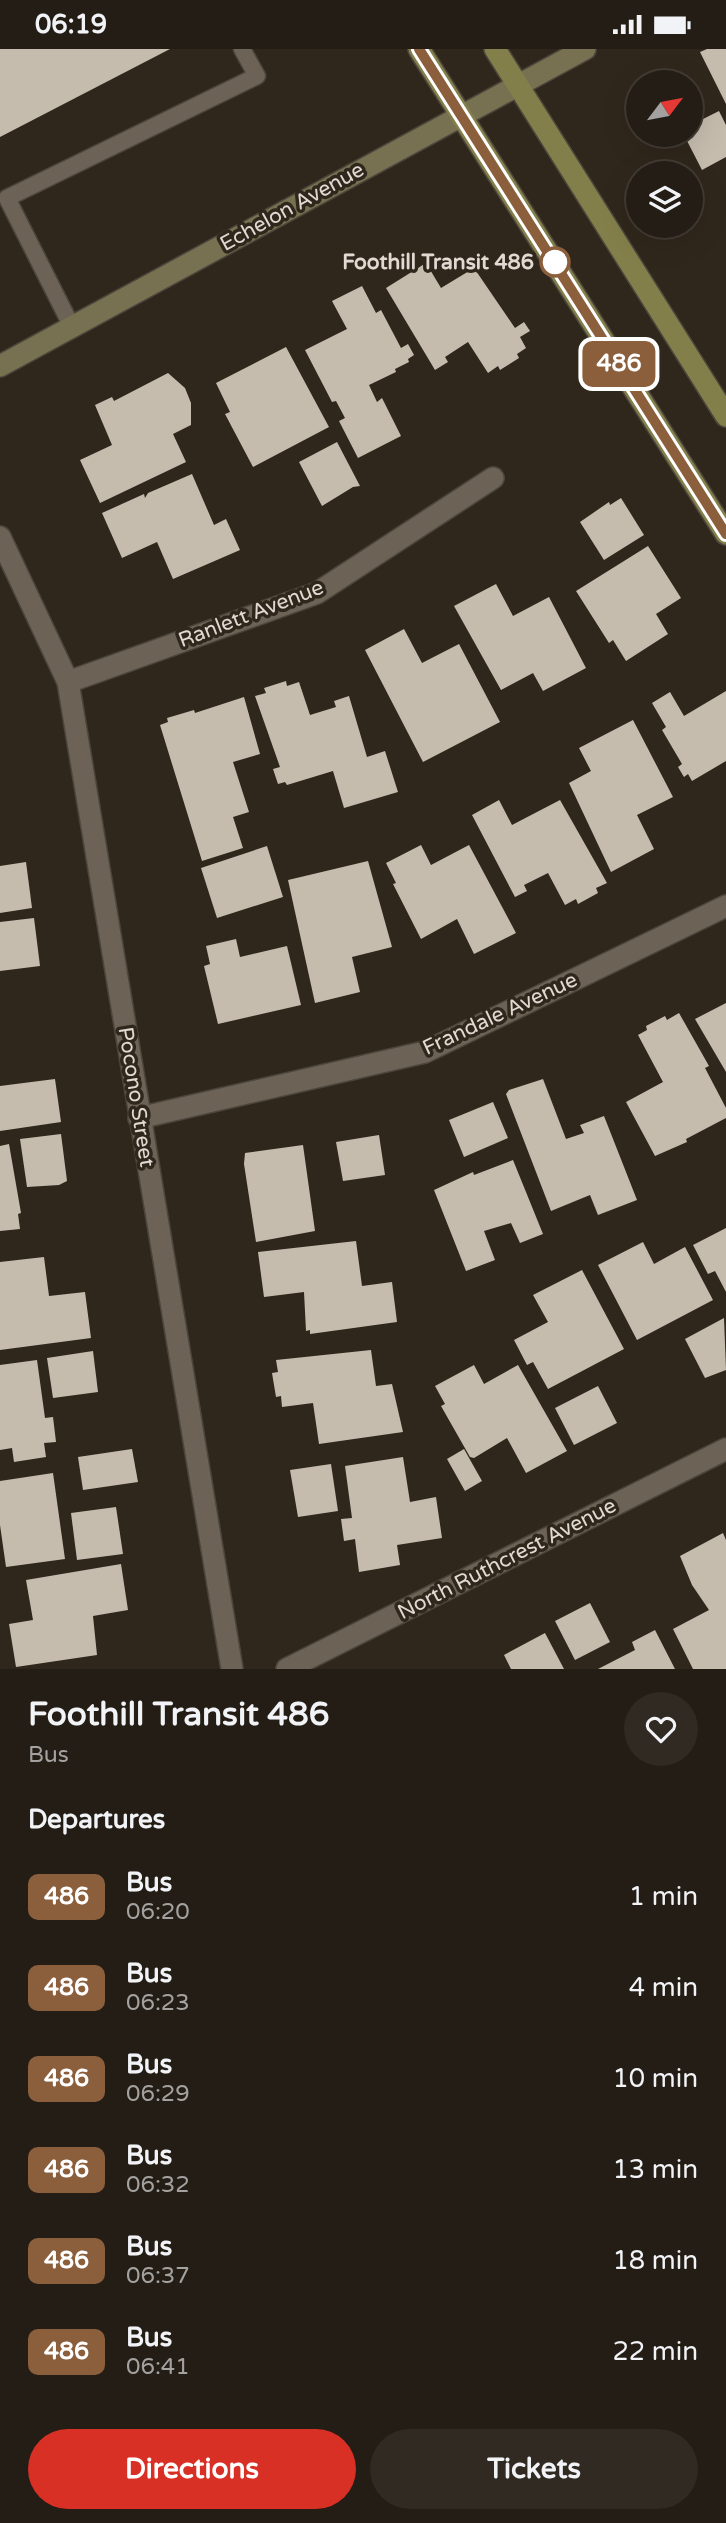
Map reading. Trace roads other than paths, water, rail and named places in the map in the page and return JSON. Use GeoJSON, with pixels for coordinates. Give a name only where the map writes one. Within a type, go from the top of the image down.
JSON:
{"type":"FeatureCollection","features":[{"type":"Feature","properties":{"kind":"main road"},"geometry":{"type":"LineString","coordinates":[[419,49],[726,534]]}},
{"type":"Feature","properties":{"kind":"main road"},"geometry":{"type":"LineString","coordinates":[[495,49],[726,416]]}},
{"type":"Feature","properties":{"kind":"street","name":"Echelon Avenue"},"geometry":{"type":"LineString","coordinates":[[0,366],[585,49]]}},
{"type":"Feature","properties":{"kind":"street","name":"Ranlett Avenue"},"geometry":{"type":"LineString","coordinates":[[68,681],[317,593],[494,478]]}},
{"type":"Feature","properties":{"kind":"street","name":"Pocono Street"},"geometry":{"type":"LineString","coordinates":[[0,537],[68,681],[232,1669]]}},
{"type":"Feature","properties":{"kind":"street","name":"Frandale Avenue"},"geometry":{"type":"LineString","coordinates":[[139,1118],[425,1052],[726,907]]}},
{"type":"Feature","properties":{"kind":"street","name":"North Ruthcrest Avenue"},"geometry":{"type":"LineString","coordinates":[[287,1669],[726,1449]]}},
{"type":"Feature","properties":{"kind":"lane"},"geometry":{"type":"LineString","coordinates":[[72,327],[4,200],[257,76],[242,49]]}},
{"type":"Feature","properties":{"kind":"place","name":"Foothill Transit 486"},"geometry":{"type":"Point","coordinates":[555,262]}}]}
